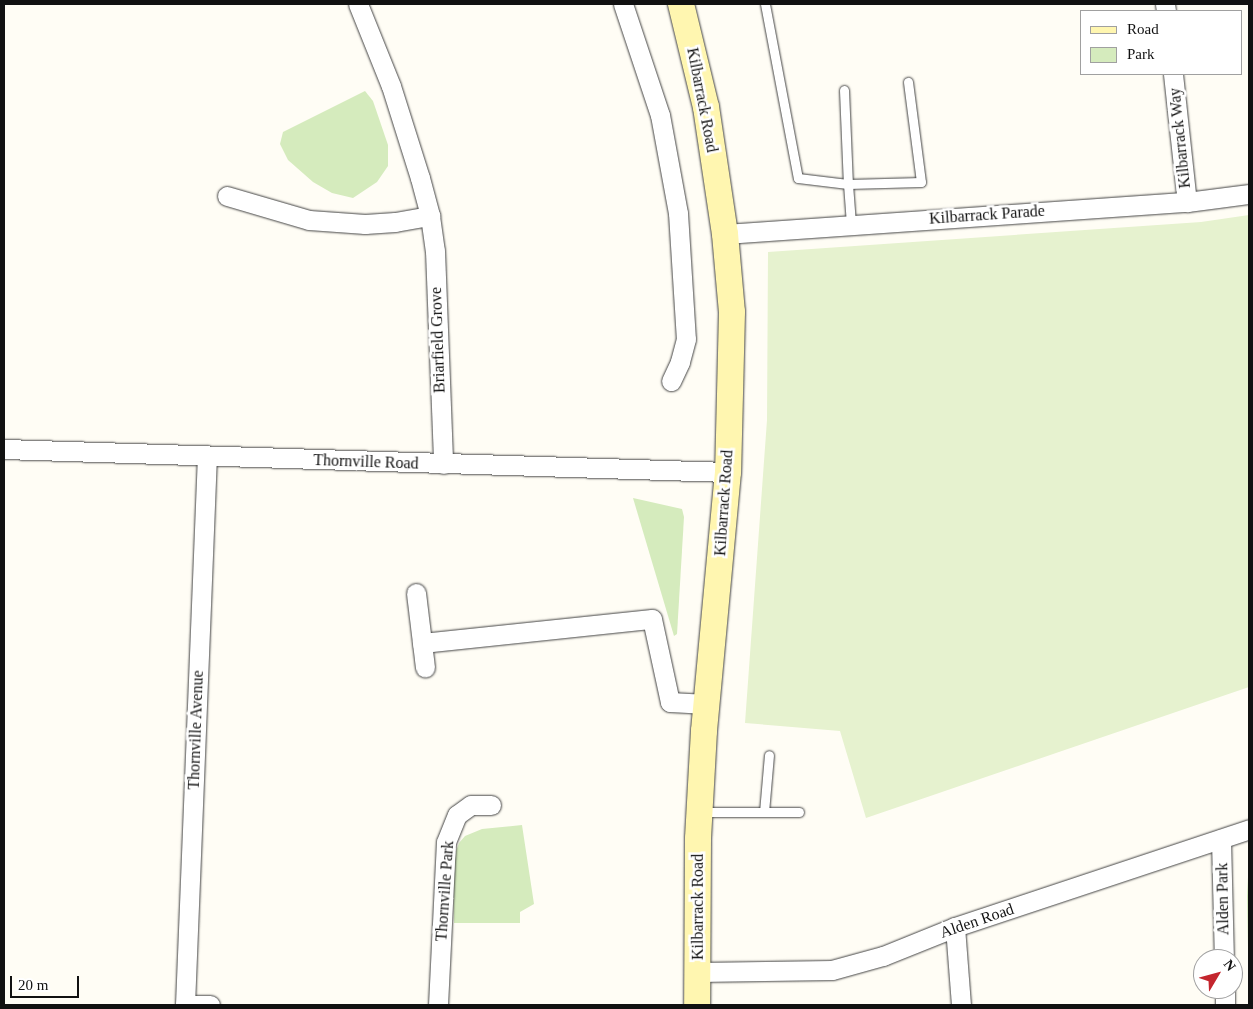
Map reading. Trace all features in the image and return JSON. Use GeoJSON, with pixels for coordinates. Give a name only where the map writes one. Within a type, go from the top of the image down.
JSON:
{"type":"FeatureCollection","features":[{"type":"Feature","properties":{"kind":"main road","name":"Kilbarrack Road"},"geometry":{"type":"LineString","coordinates":[[681,4],[706,107],[725,234],[732,312],[728,472],[707,704],[700,812],[697,1005]]}},
{"type":"Feature","properties":{"kind":"street","name":"Briarfield Grove"},"geometry":{"type":"LineString","coordinates":[[358,4],[391,86],[430,216],[435,251],[443,464]]}},
{"type":"Feature","properties":{"kind":"street"},"geometry":{"type":"LineString","coordinates":[[622,4],[660,115],[678,213],[686,339],[680,362],[672,381]]}},
{"type":"Feature","properties":{"kind":"street","name":"Kilbarrack Way"},"geometry":{"type":"LineString","coordinates":[[1173,75],[1186,202]]}},
{"type":"Feature","properties":{"kind":"street","name":"Kilbarrack Parade"},"geometry":{"type":"LineString","coordinates":[[725,234],[1186,202],[1249,194]]}},
{"type":"Feature","properties":{"kind":"street"},"geometry":{"type":"LineString","coordinates":[[227,196],[309,220],[365,224],[395,222],[430,216]]}},
{"type":"Feature","properties":{"kind":"street","name":"Thornville Road"},"geometry":{"type":"LineString","coordinates":[[4,449],[728,472]]}},
{"type":"Feature","properties":{"kind":"street","name":"Thornville Avenue"},"geometry":{"type":"LineString","coordinates":[[185,1005],[207,455]]}},
{"type":"Feature","properties":{"kind":"street"},"geometry":{"type":"LineString","coordinates":[[416,593],[425,667]]}},
{"type":"Feature","properties":{"kind":"street"},"geometry":{"type":"LineString","coordinates":[[422,643],[652,619],[670,702],[707,704]]}},
{"type":"Feature","properties":{"kind":"street","name":"Thornville Park"},"geometry":{"type":"LineString","coordinates":[[438,1005],[446,842],[456,815],[471,806],[491,805]]}},
{"type":"Feature","properties":{"kind":"street","name":"Alden Road"},"geometry":{"type":"LineString","coordinates":[[698,972],[832,970],[882,956],[955,927],[1249,829]]}},
{"type":"Feature","properties":{"kind":"street","name":"Alden Park"},"geometry":{"type":"LineString","coordinates":[[1221,838],[1224,949]]}},
{"type":"Feature","properties":{"kind":"street"},"geometry":{"type":"LineString","coordinates":[[955,927],[961,1005]]}},
{"type":"Feature","properties":{"kind":"street"},"geometry":{"type":"LineString","coordinates":[[185,1005],[210,1005]]}},
{"type":"Feature","properties":{"kind":"lane"},"geometry":{"type":"LineString","coordinates":[[765,4],[798,178],[848,184],[921,182],[908,82]]}},
{"type":"Feature","properties":{"kind":"lane"},"geometry":{"type":"LineString","coordinates":[[844,90],[851,224]]}},
{"type":"Feature","properties":{"kind":"lane"},"geometry":{"type":"LineString","coordinates":[[764,812],[769,755]]}},
{"type":"Feature","properties":{"kind":"lane"},"geometry":{"type":"LineString","coordinates":[[700,812],[799,812]]}},
{"type":"Feature","properties":{"kind":"green space"},"geometry":{"type":"Polygon","coordinates":[[[365,91],[373,101],[388,145],[388,166],[377,182],[353,198],[332,193],[313,182],[288,160],[280,144],[283,132],[365,91]]]}},
{"type":"Feature","properties":{"kind":"green space"},"geometry":{"type":"Polygon","coordinates":[[[1249,215],[1249,687],[866,818],[840,731],[745,723],[767,420],[768,252],[1201,222],[1249,215]]]}},
{"type":"Feature","properties":{"kind":"green space"},"geometry":{"type":"Polygon","coordinates":[[[633,498],[682,509],[684,517],[677,634],[674,636],[633,498]]]}},
{"type":"Feature","properties":{"kind":"green space"},"geometry":{"type":"Polygon","coordinates":[[[522,825],[534,904],[520,912],[520,923],[454,923],[453,859],[459,843],[465,836],[482,829],[522,825]]]}},
{"type":"Feature","properties":{"kind":"green space"},"geometry":{"type":"Polygon","coordinates":[[[1249,858],[1249,1001],[1247,896],[1249,858]]]}}]}
